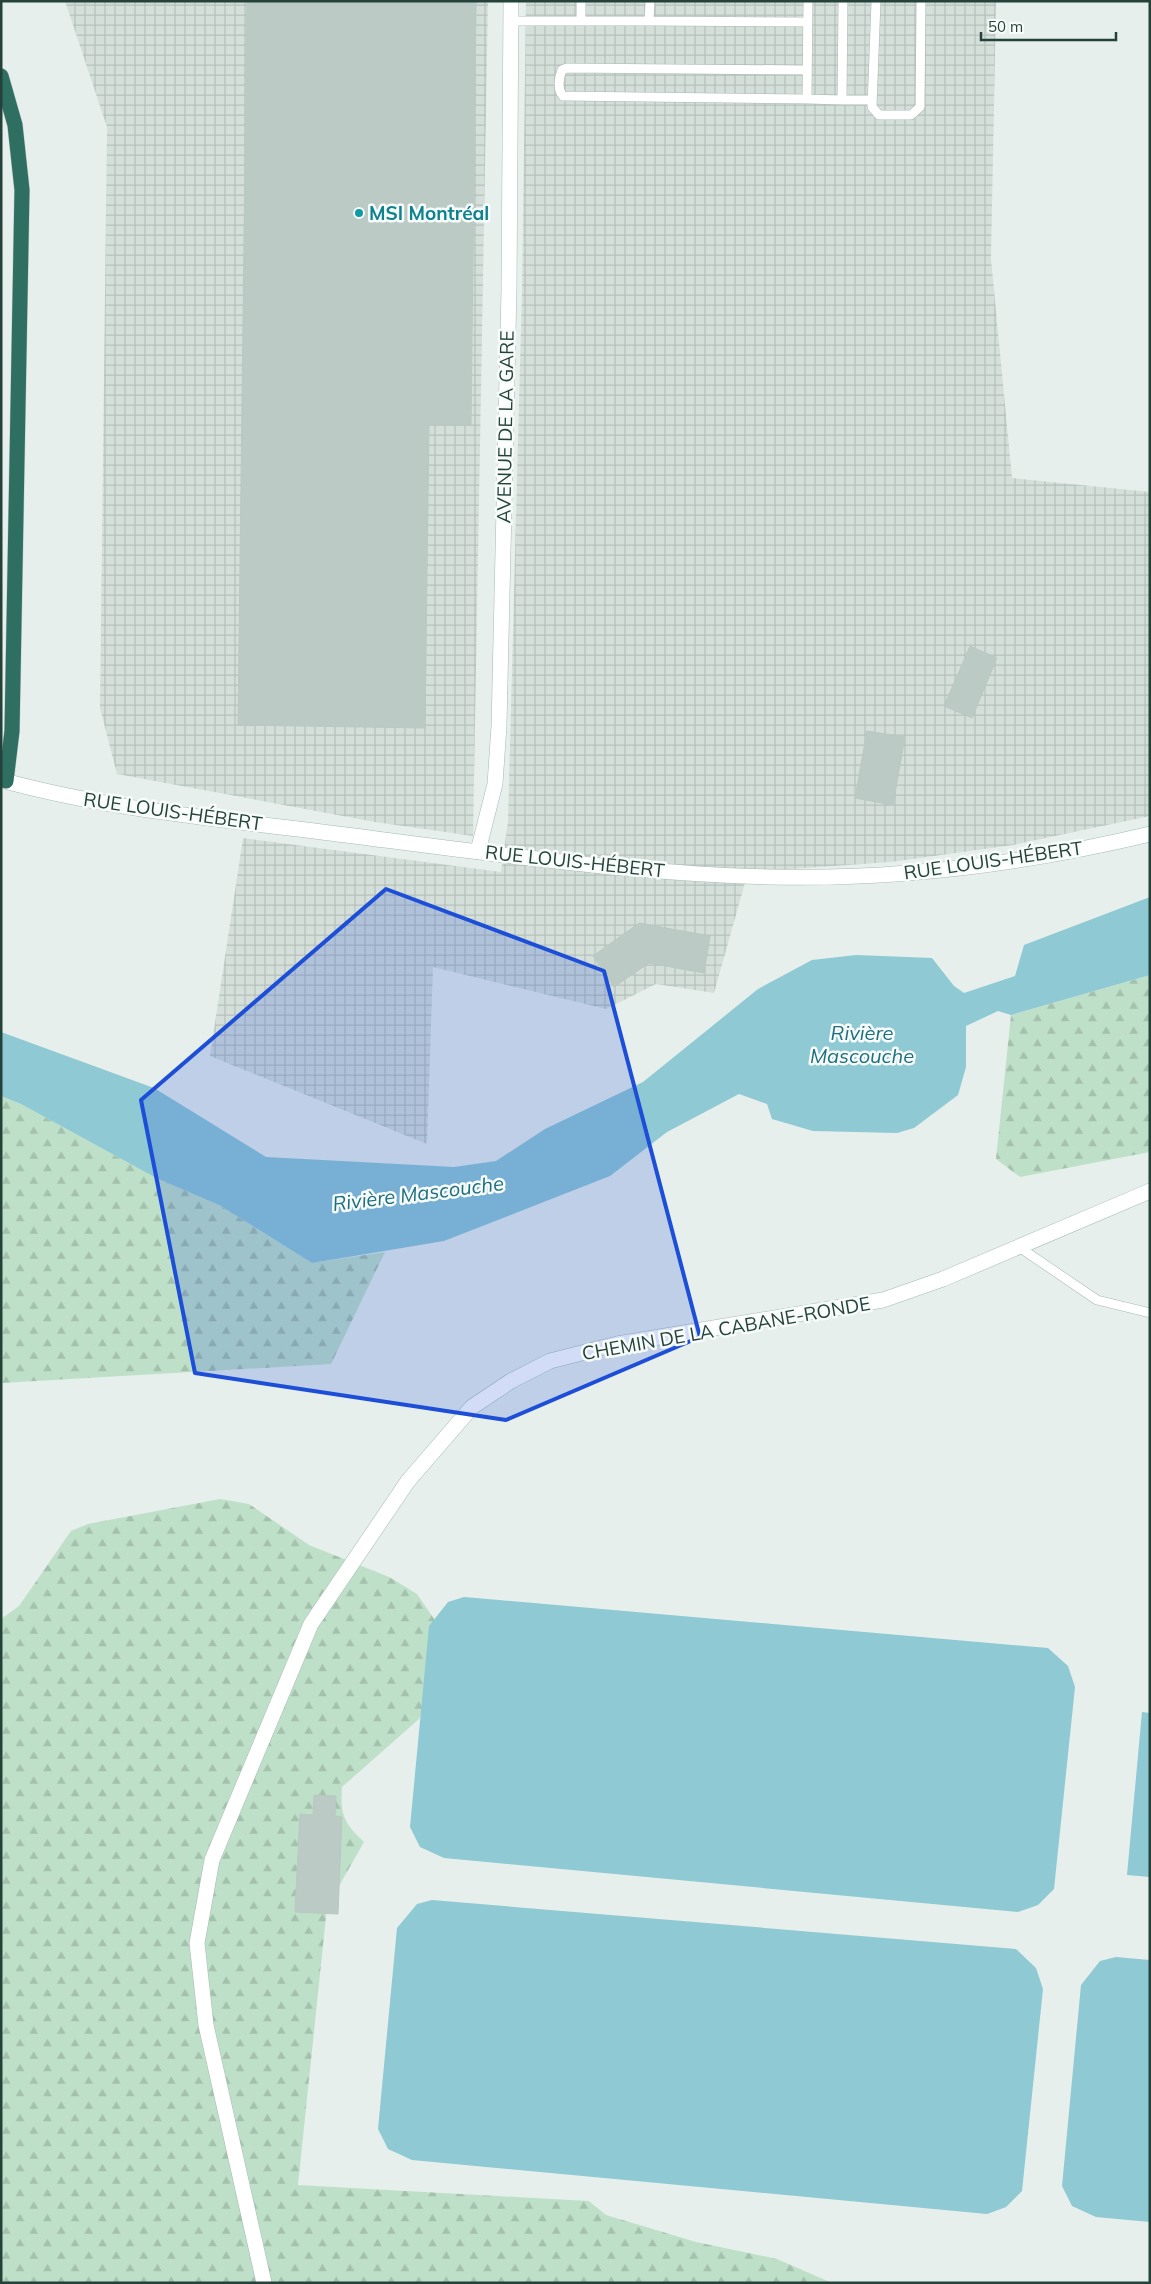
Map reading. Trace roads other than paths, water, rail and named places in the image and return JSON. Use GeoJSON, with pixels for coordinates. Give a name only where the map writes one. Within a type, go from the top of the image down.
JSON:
{"type":"FeatureCollection","features":[{"type":"Feature","properties":{"kind":"highway"},"geometry":{"type":"LineString","coordinates":[[1,76],[10,104],[18,147],[22,206],[12,731],[4,780]]}},
{"type":"Feature","properties":{"kind":"street","name":"AVENUE DE LA GARE"},"geometry":{"type":"LineString","coordinates":[[478,851],[494,784],[499,726],[508,300],[511,1]]}},
{"type":"Feature","properties":{"kind":"street","name":"RUE LOUIS-HÉBERT"},"geometry":{"type":"LineString","coordinates":[[4,780],[109,803],[478,851],[656,871],[762,877],[818,877],[963,868],[1063,852],[1150,834]]}},
{"type":"Feature","properties":{"kind":"street","name":"CHEMIN DE LA CABANE-RONDE"},"geometry":{"type":"LineString","coordinates":[[264,2283],[229,2135],[206,2025],[198,1943],[212,1860],[311,1624],[408,1481],[472,1407],[510,1381],[550,1361],[617,1344],[883,1300],[943,1279],[1150,1190]]}},
{"type":"Feature","properties":{"kind":"lane"},"geometry":{"type":"LineString","coordinates":[[581,1],[581,21]]}},
{"type":"Feature","properties":{"kind":"lane"},"geometry":{"type":"LineString","coordinates":[[649,21],[650,1]]}},
{"type":"Feature","properties":{"kind":"lane"},"geometry":{"type":"LineString","coordinates":[[807,99],[808,1]]}},
{"type":"Feature","properties":{"kind":"lane"},"geometry":{"type":"LineString","coordinates":[[842,100],[843,1]]}},
{"type":"Feature","properties":{"kind":"lane"},"geometry":{"type":"LineString","coordinates":[[876,1],[872,107],[874,112],[879,115],[910,115],[920,107],[921,1]]}},
{"type":"Feature","properties":{"kind":"lane"},"geometry":{"type":"LineString","coordinates":[[511,21],[808,22]]}},
{"type":"Feature","properties":{"kind":"lane"},"geometry":{"type":"LineString","coordinates":[[808,70],[567,68],[562,70],[560,75],[559,91],[563,96],[872,100]]}},
{"type":"Feature","properties":{"kind":"lane"},"geometry":{"type":"LineString","coordinates":[[1019,1247],[1097,1300],[1150,1313]]}},
{"type":"Feature","properties":{"kind":"water","name":"Rivière Mascouche"},"geometry":{"type":"Polygon","coordinates":[[[1150,897],[1150,975],[1011,1015],[998,1011],[966,1026],[966,1067],[958,1095],[914,1128],[897,1133],[813,1131],[772,1119],[767,1104],[739,1094],[667,1132],[610,1176],[444,1241],[312,1263],[219,1205],[156,1178],[21,1104],[1,1096],[1,1032],[154,1088],[266,1157],[454,1167],[496,1161],[545,1129],[643,1082],[758,989],[812,960],[856,955],[932,958],[954,986],[964,993],[1015,976],[1024,945],[1150,897]]]}},
{"type":"Feature","properties":{"kind":"water"},"geometry":{"type":"Polygon","coordinates":[[[464,1597],[1048,1648],[1068,1666],[1075,1687],[1054,1889],[1038,1905],[1018,1912],[444,1858],[420,1847],[410,1827],[429,1626],[448,1602],[464,1597]]]}},
{"type":"Feature","properties":{"kind":"water"},"geometry":{"type":"Polygon","coordinates":[[[1142,1712],[1150,1713],[1150,1877],[1127,1875],[1142,1712]]]}},
{"type":"Feature","properties":{"kind":"water"},"geometry":{"type":"Polygon","coordinates":[[[432,1900],[1016,1949],[1036,1968],[1043,1989],[1022,2191],[1006,2207],[987,2214],[412,2160],[388,2149],[378,2129],[397,1928],[417,1904],[432,1900]]]}},
{"type":"Feature","properties":{"kind":"water"},"geometry":{"type":"Polygon","coordinates":[[[1116,1957],[1150,1960],[1150,2222],[1096,2217],[1072,2206],[1062,2186],[1081,1985],[1100,1961],[1116,1957]]]}},
{"type":"Feature","properties":{"kind":"place","name":"MSI Montréal"},"geometry":{"type":"Point","coordinates":[359,213]}}]}
